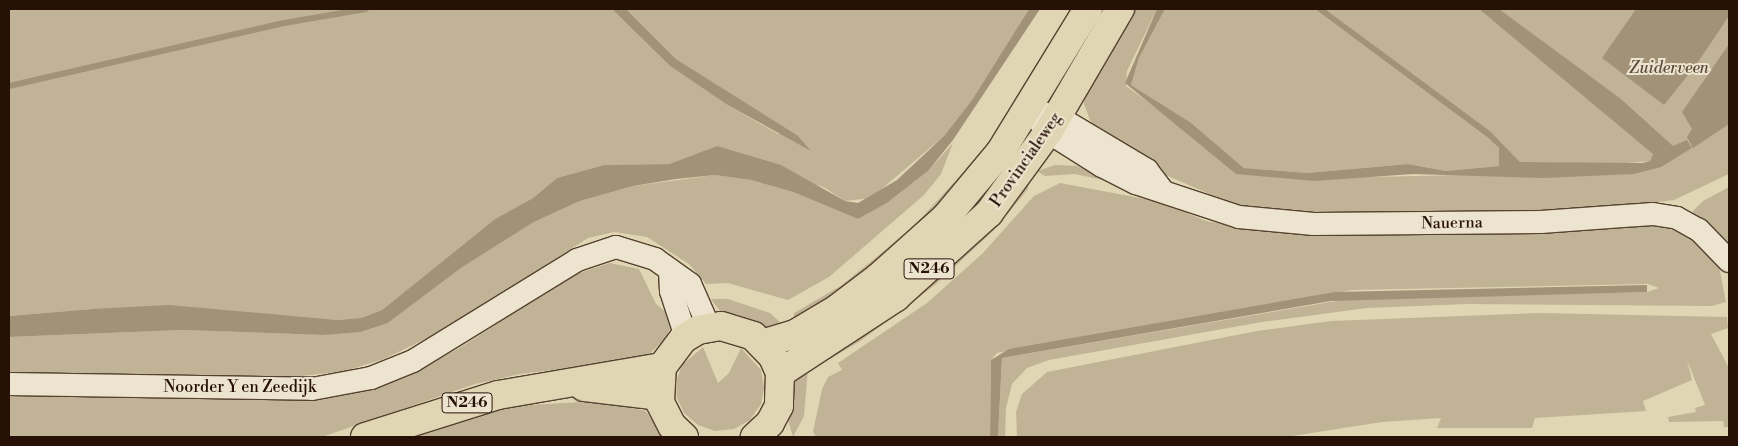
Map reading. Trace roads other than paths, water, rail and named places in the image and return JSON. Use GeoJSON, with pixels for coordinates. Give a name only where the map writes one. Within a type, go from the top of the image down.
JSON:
{"type":"FeatureCollection","features":[{"type":"Feature","properties":{"kind":"main road","name":"Provincialeweg"},"geometry":{"type":"LineString","coordinates":[[762,344],[795,334],[837,308],[920,243],[969,191],[1029,109],[1088,9]]}},
{"type":"Feature","properties":{"kind":"main road","name":"Provincialeweg"},"geometry":{"type":"LineString","coordinates":[[780,373],[896,297],[989,213],[1053,124],[1120,9]]}},
{"type":"Feature","properties":{"kind":"main road"},"geometry":{"type":"LineString","coordinates":[[680,436],[666,418],[659,396],[662,368],[670,352],[698,332],[743,331],[762,344],[780,373],[779,406],[769,432]]}},
{"type":"Feature","properties":{"kind":"main road","name":"N246"},"geometry":{"type":"LineString","coordinates":[[365,437],[498,395],[573,385],[628,371],[662,368]]}},
{"type":"Feature","properties":{"kind":"main road","name":"N246"},"geometry":{"type":"LineString","coordinates":[[573,385],[659,396]]}},
{"type":"Feature","properties":{"kind":"street","name":"Nauerna"},"geometry":{"type":"LineString","coordinates":[[1029,109],[1136,183],[1162,190],[1239,217],[1294,224],[1541,222],[1653,214],[1677,218],[1700,230],[1729,261]]}},
{"type":"Feature","properties":{"kind":"street","name":"Noorder Y en Zeedijk"},"geometry":{"type":"LineString","coordinates":[[9,384],[312,389],[371,378],[413,361],[577,260],[598,251],[616,247],[636,250],[690,284],[698,332]]}},
{"type":"Feature","properties":{"kind":"waterway"},"geometry":{"type":"LineString","coordinates":[[9,86],[284,23],[366,9]]}},
{"type":"Feature","properties":{"kind":"park label","name":"Zuiderveen"},"geometry":{"type":"Point","coordinates":[1669,68]}}]}
